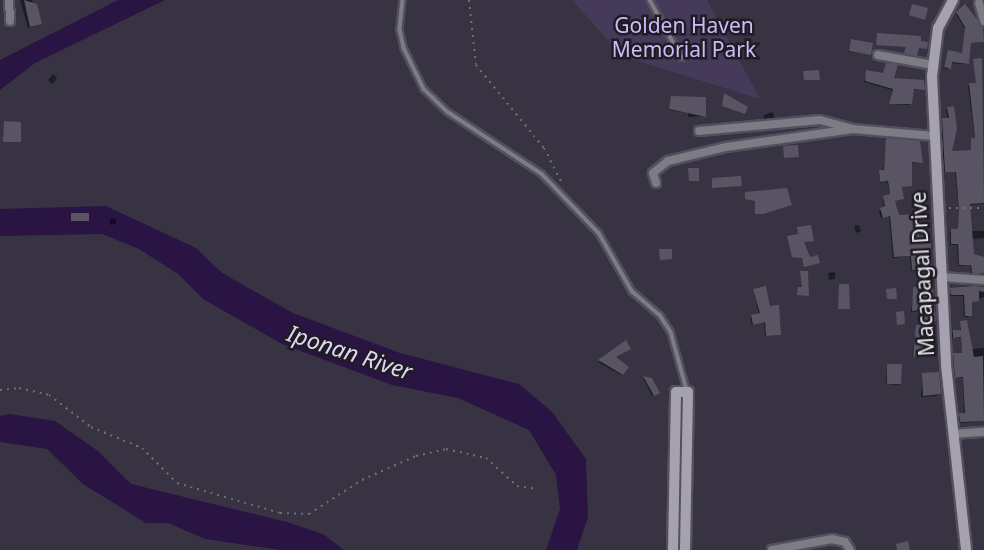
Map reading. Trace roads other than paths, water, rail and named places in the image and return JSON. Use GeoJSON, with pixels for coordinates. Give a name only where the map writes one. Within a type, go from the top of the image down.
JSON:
{"type":"FeatureCollection","features":[{"type":"Feature","properties":{"kind":"main road","name":"Macapagal Drive"},"geometry":{"type":"LineString","coordinates":[[952,0],[938,28],[933,65],[934,136],[953,434],[966,550]]}},
{"type":"Feature","properties":{"kind":"main road"},"geometry":{"type":"LineString","coordinates":[[673,550],[682,389]]}},
{"type":"Feature","properties":{"kind":"main road"},"geometry":{"type":"LineString","coordinates":[[682,389],[685,550]]}},
{"type":"Feature","properties":{"kind":"street"},"geometry":{"type":"LineString","coordinates":[[9,0],[10,21]]}},
{"type":"Feature","properties":{"kind":"street"},"geometry":{"type":"LineString","coordinates":[[980,2],[984,21]]}},
{"type":"Feature","properties":{"kind":"street"},"geometry":{"type":"LineString","coordinates":[[878,55],[933,65]]}},
{"type":"Feature","properties":{"kind":"street"},"geometry":{"type":"LineString","coordinates":[[699,131],[820,120],[853,129],[934,136]]}},
{"type":"Feature","properties":{"kind":"street"},"geometry":{"type":"LineString","coordinates":[[656,183],[655,170],[684,156],[853,129]]}},
{"type":"Feature","properties":{"kind":"street"},"geometry":{"type":"LineString","coordinates":[[941,277],[984,280]]}},
{"type":"Feature","properties":{"kind":"street"},"geometry":{"type":"LineString","coordinates":[[953,434],[984,432]]}},
{"type":"Feature","properties":{"kind":"street"},"geometry":{"type":"LineString","coordinates":[[772,550],[832,539],[845,542],[850,550]]}},
{"type":"Feature","properties":{"kind":"lane"},"geometry":{"type":"LineString","coordinates":[[404,0],[400,30],[404,48],[424,89],[448,113],[528,163],[565,196],[599,233],[632,291],[660,315],[671,332],[682,389]]}},
{"type":"Feature","properties":{"kind":"lane"},"geometry":{"type":"LineString","coordinates":[[650,0],[682,58]]}},
{"type":"Feature","properties":{"kind":"water"},"geometry":{"type":"Polygon","coordinates":[[[118,0],[165,0],[35,63],[0,90],[0,60],[118,0]]]}},
{"type":"Feature","properties":{"kind":"water","name":"Iponan River"},"geometry":{"type":"Polygon","coordinates":[[[106,206],[196,248],[222,273],[293,313],[400,353],[519,384],[552,412],[586,459],[588,517],[577,550],[546,550],[560,509],[556,475],[529,430],[458,398],[392,385],[282,344],[203,299],[178,274],[139,249],[102,234],[0,236],[0,209],[106,206]]]}},
{"type":"Feature","properties":{"kind":"water"},"geometry":{"type":"Polygon","coordinates":[[[10,414],[55,421],[98,451],[131,484],[287,522],[323,534],[344,550],[280,550],[205,539],[168,523],[146,523],[83,484],[47,449],[0,442],[0,416],[10,414]]]}},
{"type":"Feature","properties":{"kind":"park label","name":"Golden Haven Memorial Park"},"geometry":{"type":"Point","coordinates":[684,37]}}]}
